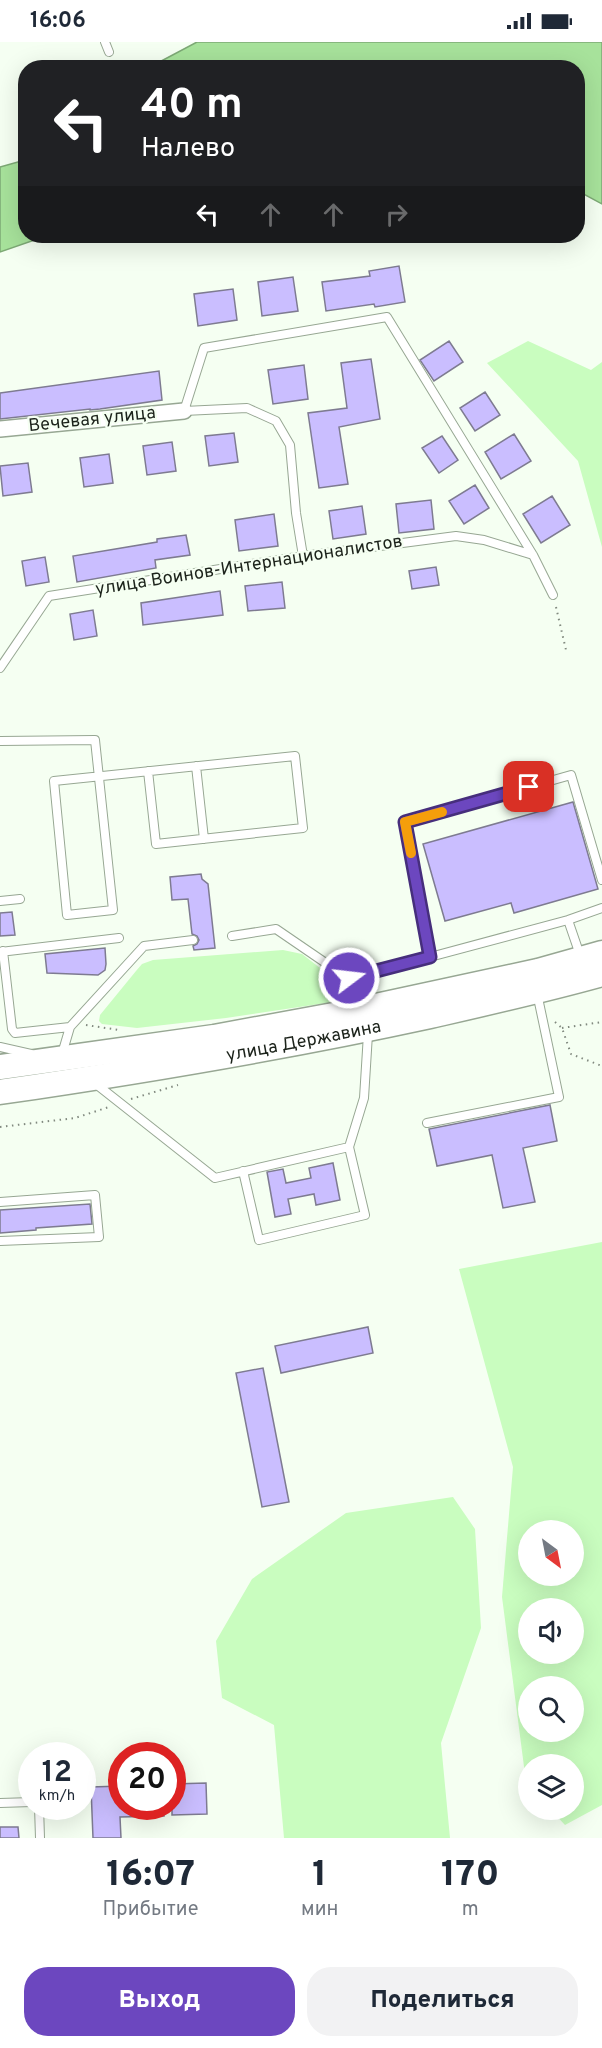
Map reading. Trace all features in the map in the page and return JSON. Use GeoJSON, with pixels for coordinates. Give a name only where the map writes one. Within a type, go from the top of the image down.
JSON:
{"type":"FeatureCollection","features":[{"type":"Feature","properties":{"kind":"main road","name":"улица Державина"},"geometry":{"type":"LineString","coordinates":[[0,1092],[218,1059],[592,956]]}},
{"type":"Feature","properties":{"kind":"main road","name":"улица Державина"},"geometry":{"type":"LineString","coordinates":[[0,1067],[214,1036],[538,1000],[602,974]]}},
{"type":"Feature","properties":{"kind":"street","name":"Вечевая улица"},"geometry":{"type":"LineString","coordinates":[[0,429],[184,411]]}},
{"type":"Feature","properties":{"kind":"lane"},"geometry":{"type":"LineString","coordinates":[[105,42],[109,52]]}},
{"type":"Feature","properties":{"kind":"lane"},"geometry":{"type":"LineString","coordinates":[[303,556],[296,513],[290,445],[276,421],[247,408],[184,411],[204,348],[387,316],[533,555],[553,595]]}},
{"type":"Feature","properties":{"kind":"lane","name":"улица Воинов-Интернационалистов"},"geometry":{"type":"LineString","coordinates":[[0,668],[49,596],[303,556],[456,536],[484,540],[533,555]]}},
{"type":"Feature","properties":{"kind":"lane"},"geometry":{"type":"LineString","coordinates":[[0,741],[95,740],[99,776],[113,910],[67,915],[54,781],[99,776],[196,766],[295,756],[303,828],[156,844],[148,771]]}},
{"type":"Feature","properties":{"kind":"lane"},"geometry":{"type":"LineString","coordinates":[[196,766],[204,839]]}},
{"type":"Feature","properties":{"kind":"lane"},"geometry":{"type":"LineString","coordinates":[[430,957],[405,822],[571,775],[602,880]]}},
{"type":"Feature","properties":{"kind":"lane"},"geometry":{"type":"LineString","coordinates":[[0,901],[20,899]]}},
{"type":"Feature","properties":{"kind":"lane"},"geometry":{"type":"LineString","coordinates":[[349,978],[568,920],[602,908]]}},
{"type":"Feature","properties":{"kind":"lane"},"geometry":{"type":"LineString","coordinates":[[568,920],[592,956]]}},
{"type":"Feature","properties":{"kind":"lane"},"geometry":{"type":"LineString","coordinates":[[232,936],[276,929],[349,978],[368,1019],[364,1098],[349,1146],[365,1215],[259,1240],[243,1172]]}},
{"type":"Feature","properties":{"kind":"lane"},"geometry":{"type":"LineString","coordinates":[[72,1026],[15,1033],[12,1029],[2,952],[119,938]]}},
{"type":"Feature","properties":{"kind":"lane"},"geometry":{"type":"LineString","coordinates":[[0,1047],[57,1058],[72,1026],[144,946],[193,940]]}},
{"type":"Feature","properties":{"kind":"lane"},"geometry":{"type":"LineString","coordinates":[[427,1123],[559,1097],[538,1000]]}},
{"type":"Feature","properties":{"kind":"lane"},"geometry":{"type":"LineString","coordinates":[[90,1079],[215,1178],[349,1146]]}},
{"type":"Feature","properties":{"kind":"lane"},"geometry":{"type":"LineString","coordinates":[[0,1202],[95,1196],[99,1237],[0,1241]]}},
{"type":"Feature","properties":{"kind":"lane"},"geometry":{"type":"LineString","coordinates":[[0,1803],[18,1802]]}},
{"type":"Feature","properties":{"kind":"lane"},"geometry":{"type":"LineString","coordinates":[[39,1820],[40,1838]]}},
{"type":"Feature","properties":{"kind":"path"},"geometry":{"type":"LineString","coordinates":[[553,595],[566,651]]}},
{"type":"Feature","properties":{"kind":"path"},"geometry":{"type":"LineString","coordinates":[[538,1000],[562,1028],[571,1054],[602,1066]]}},
{"type":"Feature","properties":{"kind":"path"},"geometry":{"type":"LineString","coordinates":[[562,1028],[602,1022]]}},
{"type":"Feature","properties":{"kind":"path"},"geometry":{"type":"LineString","coordinates":[[72,1026],[129,1031]]}},
{"type":"Feature","properties":{"kind":"shaded area"},"geometry":{"type":"Polygon","coordinates":[[[197,42],[602,42],[602,204],[585,195],[585,60],[163,60],[197,42]]]}},
{"type":"Feature","properties":{"kind":"shaded area"},"geometry":{"type":"Polygon","coordinates":[[[18,162],[18,243],[26,243],[0,252],[0,167],[18,162]]]}},
{"type":"Feature","properties":{"kind":"shaded area"},"geometry":{"type":"Polygon","coordinates":[[[528,341],[591,370],[602,362],[602,547],[578,461],[487,363],[528,341]]]}},
{"type":"Feature","properties":{"kind":"shaded area"},"geometry":{"type":"Polygon","coordinates":[[[283,950],[302,954],[354,994],[353,999],[226,1018],[137,1028],[102,1024],[99,1021],[100,1015],[142,964],[153,960],[283,950]]]}},
{"type":"Feature","properties":{"kind":"shaded area"},"geometry":{"type":"Polygon","coordinates":[[[602,1242],[602,1805],[584,1815],[584,1754],[522,1754],[521,1742],[584,1742],[584,1676],[518,1676],[518,1720],[502,1597],[513,1467],[459,1269],[602,1242]]]}},
{"type":"Feature","properties":{"kind":"shaded area"},"geometry":{"type":"Polygon","coordinates":[[[453,1497],[475,1529],[481,1628],[441,1743],[450,1838],[284,1838],[274,1725],[222,1698],[216,1641],[252,1579],[346,1513],[453,1497]]]}},
{"type":"Feature","properties":{"kind":"shaded area"},"geometry":{"type":"Polygon","coordinates":[[[560,1820],[574,1820],[565,1825],[560,1820]]]}},
{"type":"Feature","properties":{"kind":"building"},"geometry":{"type":"Polygon","coordinates":[[[399,266],[405,302],[326,311],[322,282],[370,276],[369,271],[399,266]]]}},
{"type":"Feature","properties":{"kind":"building"},"geometry":{"type":"Polygon","coordinates":[[[293,277],[298,311],[262,316],[258,282],[293,277]]]}},
{"type":"Feature","properties":{"kind":"building"},"geometry":{"type":"Polygon","coordinates":[[[233,289],[237,320],[198,326],[194,294],[233,289]]]}},
{"type":"Feature","properties":{"kind":"building"},"geometry":{"type":"Polygon","coordinates":[[[449,341],[463,362],[434,381],[420,360],[449,341]]]}},
{"type":"Feature","properties":{"kind":"building"},"geometry":{"type":"Polygon","coordinates":[[[371,359],[380,419],[339,427],[348,484],[319,488],[308,413],[347,408],[341,363],[371,359]]]}},
{"type":"Feature","properties":{"kind":"building"},"geometry":{"type":"Polygon","coordinates":[[[304,365],[308,399],[273,404],[268,370],[304,365]]]}},
{"type":"Feature","properties":{"kind":"building"},"geometry":{"type":"Polygon","coordinates":[[[159,371],[162,400],[0,419],[0,393],[159,371]]]}},
{"type":"Feature","properties":{"kind":"building"},"geometry":{"type":"Polygon","coordinates":[[[485,392],[500,415],[475,431],[460,408],[485,392]]]}},
{"type":"Feature","properties":{"kind":"building"},"geometry":{"type":"Polygon","coordinates":[[[234,433],[238,462],[209,466],[205,436],[234,433]]]}},
{"type":"Feature","properties":{"kind":"building"},"geometry":{"type":"Polygon","coordinates":[[[514,434],[531,461],[501,479],[485,452],[514,434]]]}},
{"type":"Feature","properties":{"kind":"building"},"geometry":{"type":"Polygon","coordinates":[[[442,436],[458,460],[439,473],[422,448],[442,436]]]}},
{"type":"Feature","properties":{"kind":"building"},"geometry":{"type":"Polygon","coordinates":[[[172,442],[176,471],[147,475],[143,446],[172,442]]]}},
{"type":"Feature","properties":{"kind":"building"},"geometry":{"type":"Polygon","coordinates":[[[109,454],[113,483],[84,487],[80,458],[109,454]]]}},
{"type":"Feature","properties":{"kind":"building"},"geometry":{"type":"Polygon","coordinates":[[[28,463],[32,492],[3,496],[0,466],[28,463]]]}},
{"type":"Feature","properties":{"kind":"building"},"geometry":{"type":"Polygon","coordinates":[[[475,485],[489,508],[464,524],[449,501],[475,485]]]}},
{"type":"Feature","properties":{"kind":"building"},"geometry":{"type":"Polygon","coordinates":[[[552,496],[570,525],[541,543],[523,514],[552,496]]]}},
{"type":"Feature","properties":{"kind":"building"},"geometry":{"type":"Polygon","coordinates":[[[431,500],[434,529],[399,533],[396,504],[431,500]]]}},
{"type":"Feature","properties":{"kind":"building"},"geometry":{"type":"Polygon","coordinates":[[[362,506],[366,534],[333,539],[329,511],[362,506]]]}},
{"type":"Feature","properties":{"kind":"building"},"geometry":{"type":"Polygon","coordinates":[[[274,514],[278,546],[239,551],[235,520],[274,514]]]}},
{"type":"Feature","properties":{"kind":"building"},"geometry":{"type":"Polygon","coordinates":[[[186,535],[190,555],[155,560],[156,568],[77,582],[73,556],[186,535]]]}},
{"type":"Feature","properties":{"kind":"building"},"geometry":{"type":"Polygon","coordinates":[[[45,557],[49,582],[26,586],[22,561],[45,557]]]}},
{"type":"Feature","properties":{"kind":"building"},"geometry":{"type":"Polygon","coordinates":[[[436,567],[439,585],[412,589],[409,571],[436,567]]]}},
{"type":"Feature","properties":{"kind":"building"},"geometry":{"type":"Polygon","coordinates":[[[282,582],[285,608],[248,611],[245,586],[282,582]]]}},
{"type":"Feature","properties":{"kind":"building"},"geometry":{"type":"Polygon","coordinates":[[[220,591],[223,615],[143,625],[141,603],[220,591]]]}},
{"type":"Feature","properties":{"kind":"building"},"geometry":{"type":"Polygon","coordinates":[[[93,610],[97,636],[74,640],[70,614],[93,610]]]}},
{"type":"Feature","properties":{"kind":"building"},"geometry":{"type":"Polygon","coordinates":[[[573,802],[598,889],[514,913],[511,903],[445,921],[423,844],[573,802]]]}},
{"type":"Feature","properties":{"kind":"building"},"geometry":{"type":"Polygon","coordinates":[[[201,874],[202,879],[208,884],[215,948],[194,950],[193,946],[199,940],[192,934],[188,899],[172,900],[170,877],[201,874]]]}},
{"type":"Feature","properties":{"kind":"building"},"geometry":{"type":"Polygon","coordinates":[[[12,912],[15,935],[0,936],[0,913],[12,912]]]}},
{"type":"Feature","properties":{"kind":"building"},"geometry":{"type":"Polygon","coordinates":[[[105,948],[105,970],[98,975],[47,973],[45,954],[105,948]]]}},
{"type":"Feature","properties":{"kind":"building"},"geometry":{"type":"Polygon","coordinates":[[[550,1105],[557,1141],[523,1148],[535,1202],[503,1208],[492,1155],[437,1166],[429,1129],[550,1105]]]}},
{"type":"Feature","properties":{"kind":"building"},"geometry":{"type":"Polygon","coordinates":[[[333,1163],[340,1200],[316,1205],[314,1194],[288,1199],[291,1214],[275,1217],[267,1172],[283,1169],[286,1183],[311,1178],[309,1168],[333,1163]]]}},
{"type":"Feature","properties":{"kind":"building"},"geometry":{"type":"Polygon","coordinates":[[[90,1204],[92,1224],[0,1233],[0,1210],[90,1204]]]}},
{"type":"Feature","properties":{"kind":"building"},"geometry":{"type":"Polygon","coordinates":[[[368,1327],[373,1353],[281,1373],[275,1346],[368,1327]]]}},
{"type":"Feature","properties":{"kind":"building"},"geometry":{"type":"Polygon","coordinates":[[[263,1368],[289,1502],[262,1507],[236,1373],[263,1368]]]}},
{"type":"Feature","properties":{"kind":"building"},"geometry":{"type":"Polygon","coordinates":[[[206,1783],[207,1814],[186,1815],[186,1784],[206,1783]]]}},
{"type":"Feature","properties":{"kind":"building"},"geometry":{"type":"Polygon","coordinates":[[[108,1786],[108,1820],[120,1820],[121,1838],[93,1838],[92,1820],[96,1820],[96,1787],[108,1786]]]}},
{"type":"Feature","properties":{"kind":"building"},"geometry":{"type":"Polygon","coordinates":[[[0,1827],[18,1827],[19,1838],[0,1838],[0,1827]]]}},
{"type":"Feature","properties":{"kind":"slow traffic"},"geometry":{"type":"LineString","coordinates":[[411,853],[405,822],[442,812]]}},
{"type":"Feature","properties":{"kind":"route"},"geometry":{"type":"LineString","coordinates":[[349,978],[430,957],[405,822],[529,787]]}}]}
